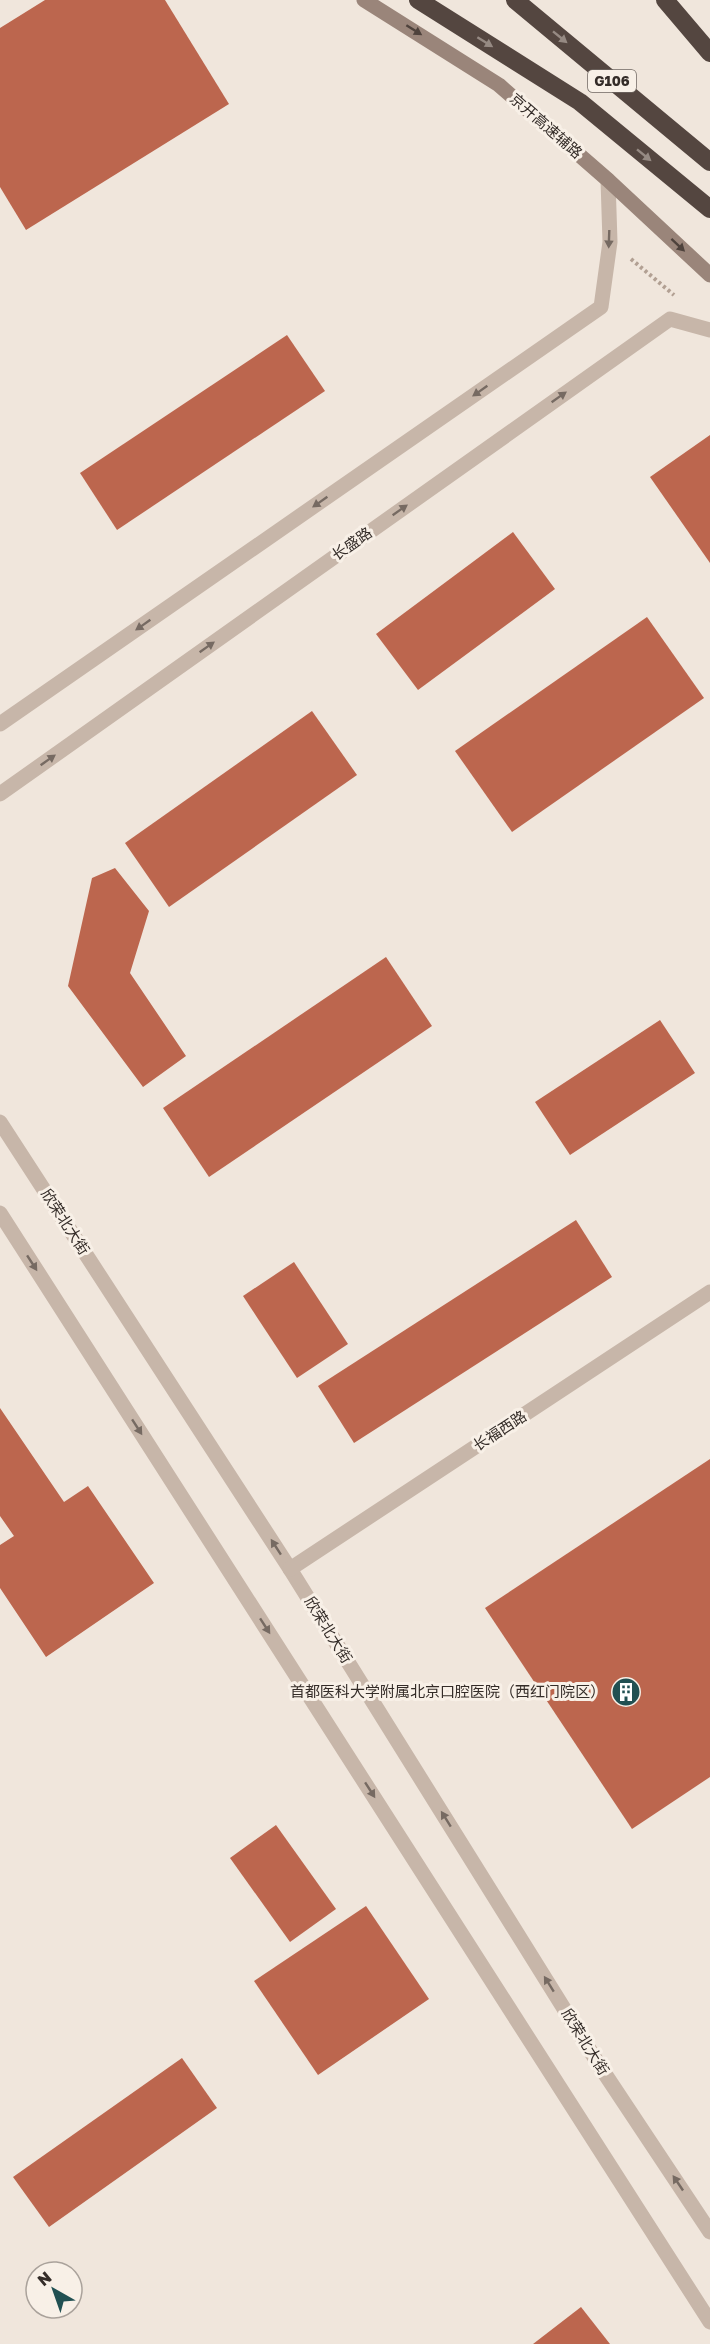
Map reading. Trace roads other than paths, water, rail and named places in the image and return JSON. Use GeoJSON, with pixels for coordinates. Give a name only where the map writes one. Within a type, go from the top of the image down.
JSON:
{"type":"FeatureCollection","features":[{"type":"Feature","properties":{"kind":"highway"},"geometry":{"type":"LineString","coordinates":[[418,0],[580,102],[710,209]]}},
{"type":"Feature","properties":{"kind":"highway","name":"G106"},"geometry":{"type":"LineString","coordinates":[[514,0],[710,162]]}},
{"type":"Feature","properties":{"kind":"highway"},"geometry":{"type":"LineString","coordinates":[[665,0],[710,53]]}},
{"type":"Feature","properties":{"kind":"highway"},"geometry":{"type":"LineString","coordinates":[[676,0],[710,47]]}},
{"type":"Feature","properties":{"kind":"main road","name":"京开高速辅路"},"geometry":{"type":"LineString","coordinates":[[364,0],[499,84],[608,180],[710,275]]}},
{"type":"Feature","properties":{"kind":"street"},"geometry":{"type":"LineString","coordinates":[[0,724],[601,307],[610,242],[608,180]]}},
{"type":"Feature","properties":{"kind":"street","name":"长盛路"},"geometry":{"type":"LineString","coordinates":[[0,794],[670,319],[710,330]]}},
{"type":"Feature","properties":{"kind":"street","name":"欣荣北大街"},"geometry":{"type":"LineString","coordinates":[[0,1122],[290,1569],[601,2068],[710,2232]]}},
{"type":"Feature","properties":{"kind":"street"},"geometry":{"type":"LineString","coordinates":[[0,1213],[710,2322]]}},
{"type":"Feature","properties":{"kind":"street","name":"长福西路"},"geometry":{"type":"LineString","coordinates":[[290,1569],[710,1292]]}},
{"type":"Feature","properties":{"kind":"place","name":"首都医科大学附属北京口腔医院（西红门院区）"},"geometry":{"type":"Point","coordinates":[626,1692]}}]}
